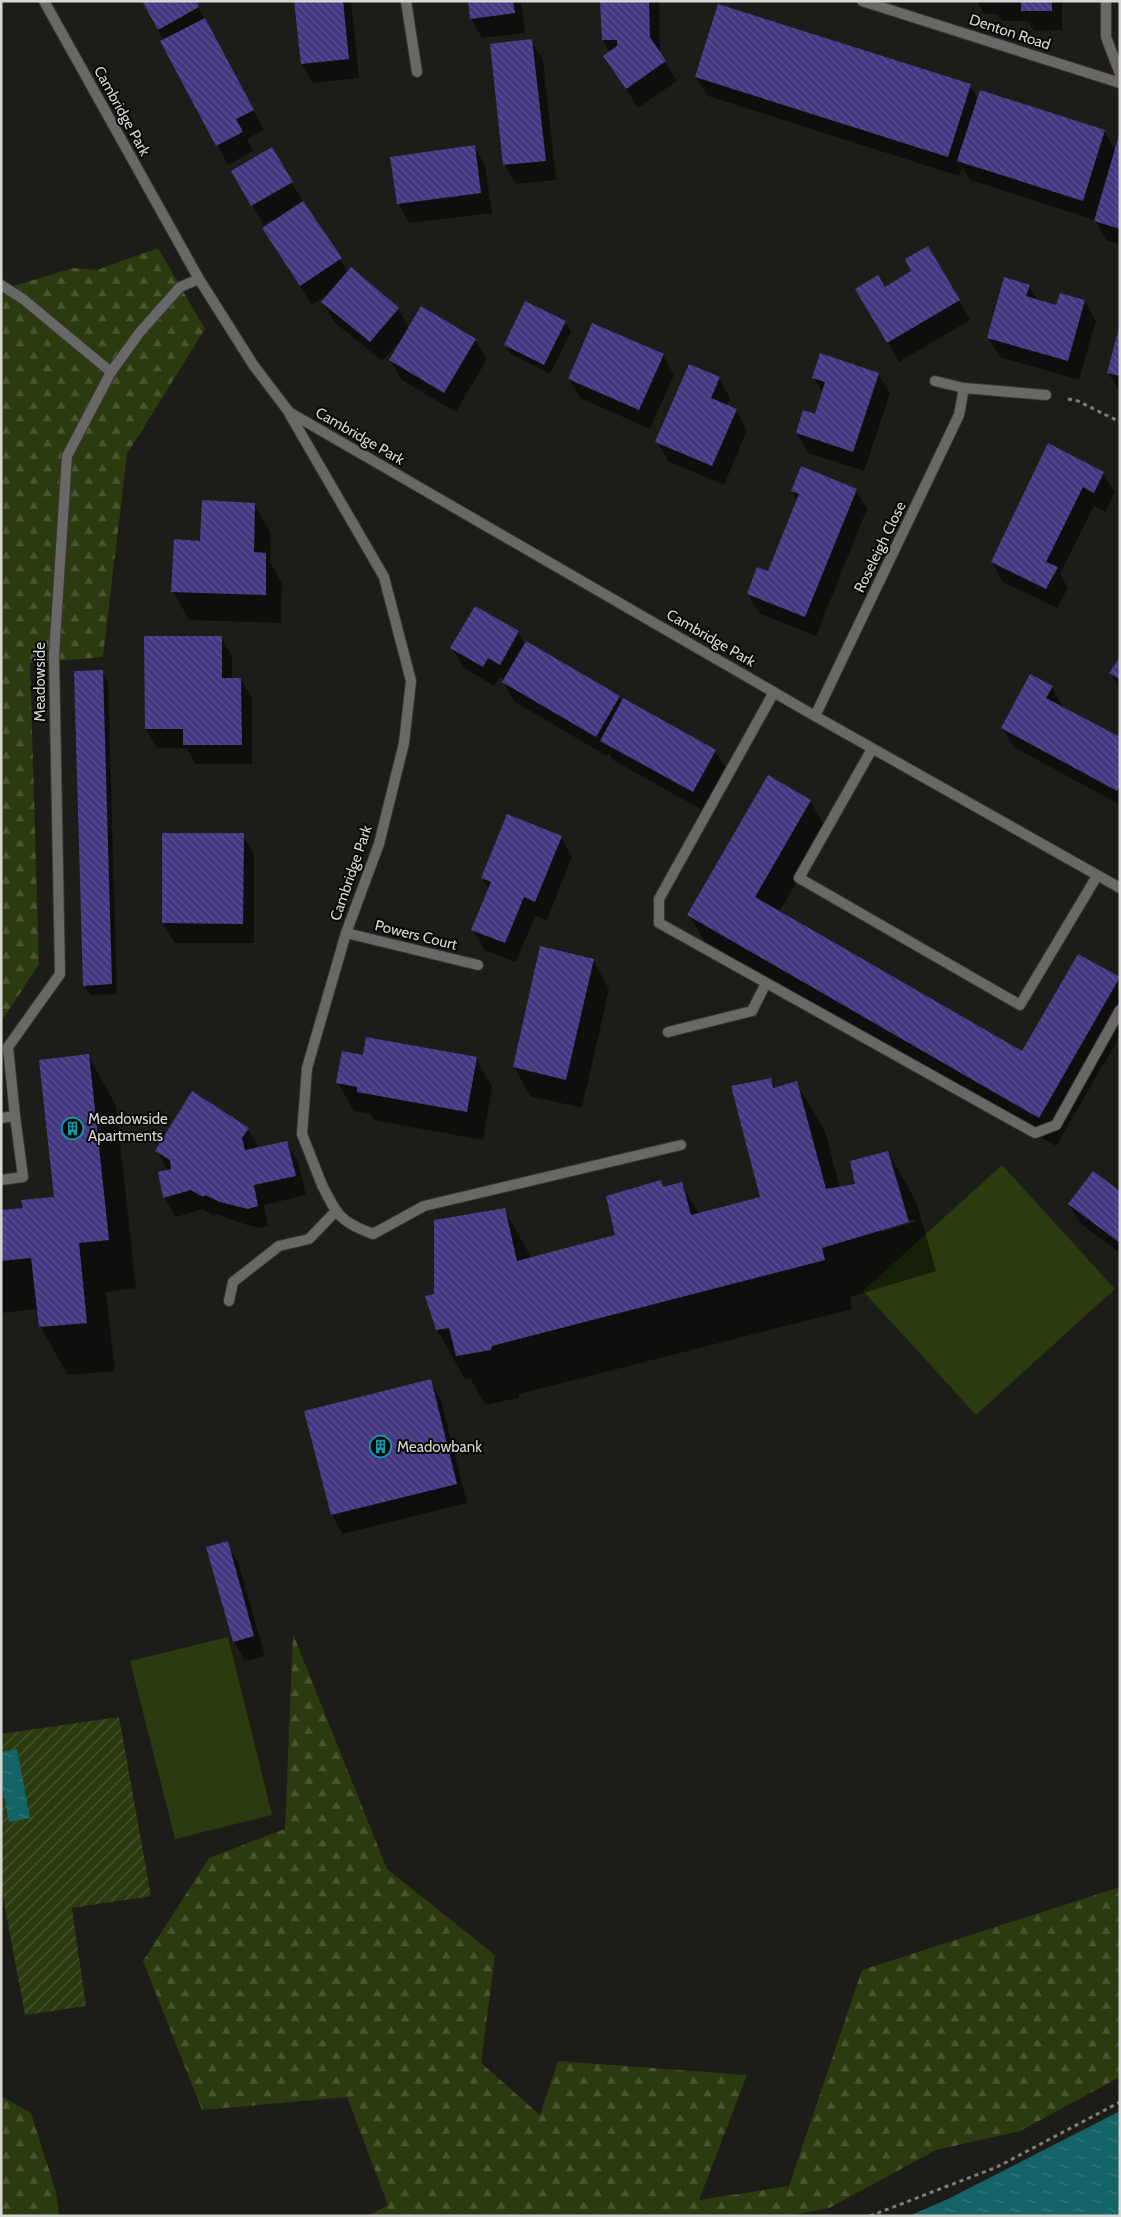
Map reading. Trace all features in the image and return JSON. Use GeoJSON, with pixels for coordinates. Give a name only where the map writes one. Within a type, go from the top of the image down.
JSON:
{"type":"FeatureCollection","features":[{"type":"Feature","properties":{"kind":"street","name":"Cambridge Park"},"geometry":{"type":"LineString","coordinates":[[44,1],[199,279],[254,366],[289,412],[384,577],[411,681],[404,743],[379,844],[346,933],[308,1068],[302,1134],[335,1212]]}},
{"type":"Feature","properties":{"kind":"street"},"geometry":{"type":"LineString","coordinates":[[406,1],[417,72]]}},
{"type":"Feature","properties":{"kind":"street","name":"Denton Road"},"geometry":{"type":"LineString","coordinates":[[862,1],[1120,83]]}},
{"type":"Feature","properties":{"kind":"street"},"geometry":{"type":"LineString","coordinates":[[1106,1],[1106,37],[1120,74]]}},
{"type":"Feature","properties":{"kind":"street","name":"Meadowside"},"geometry":{"type":"LineString","coordinates":[[1,1180],[23,1177],[8,1047],[60,974],[54,655],[67,456],[111,372],[140,332],[180,287],[199,279]]}},
{"type":"Feature","properties":{"kind":"street"},"geometry":{"type":"LineString","coordinates":[[1,285],[24,299],[111,372]]}},
{"type":"Feature","properties":{"kind":"street"},"geometry":{"type":"LineString","coordinates":[[936,381],[964,388],[1046,395]]}},
{"type":"Feature","properties":{"kind":"street","name":"Roseleigh Close"},"geometry":{"type":"LineString","coordinates":[[815,716],[959,415],[964,388]]}},
{"type":"Feature","properties":{"kind":"street","name":"Cambridge Park"},"geometry":{"type":"LineString","coordinates":[[289,412],[815,716],[1120,888]]}},
{"type":"Feature","properties":{"kind":"street"},"geometry":{"type":"LineString","coordinates":[[774,692],[659,899],[659,924],[1035,1133],[1056,1125],[1120,1010]]}},
{"type":"Feature","properties":{"kind":"street"},"geometry":{"type":"LineString","coordinates":[[872,748],[799,878],[1020,1005],[1097,876]]}},
{"type":"Feature","properties":{"kind":"street","name":"Powers Court"},"geometry":{"type":"LineString","coordinates":[[346,933],[478,965]]}},
{"type":"Feature","properties":{"kind":"street"},"geometry":{"type":"LineString","coordinates":[[668,1032],[752,1011],[766,983]]}},
{"type":"Feature","properties":{"kind":"street"},"geometry":{"type":"LineString","coordinates":[[1,1118],[15,1116]]}},
{"type":"Feature","properties":{"kind":"street"},"geometry":{"type":"LineString","coordinates":[[229,1301],[233,1282],[280,1246],[309,1239],[335,1212],[354,1227],[372,1234],[424,1206],[681,1145]]}},
{"type":"Feature","properties":{"kind":"path"},"geometry":{"type":"LineString","coordinates":[[1046,395],[1078,402],[1120,422]]}},
{"type":"Feature","properties":{"kind":"path"},"geometry":{"type":"LineString","coordinates":[[870,2216],[997,2167],[1120,2102]]}},
{"type":"Feature","properties":{"kind":"green space"},"geometry":{"type":"Polygon","coordinates":[[[158,248],[205,329],[127,454],[103,657],[30,663],[39,964],[1,1022],[1,290],[73,268],[97,270],[158,248]]]}},
{"type":"Feature","properties":{"kind":"green space"},"geometry":{"type":"Polygon","coordinates":[[[1002,1165],[1115,1289],[976,1415],[863,1291],[1002,1165]]]}},
{"type":"Feature","properties":{"kind":"green space"},"geometry":{"type":"Polygon","coordinates":[[[293,1634],[387,1869],[495,1955],[481,2063],[540,2115],[558,2061],[747,2075],[699,2200],[789,2186],[862,1970],[1120,1887],[1120,2077],[1020,2131],[936,2150],[829,2208],[789,2216],[368,2216],[388,2205],[347,2097],[202,2110],[143,1961],[209,1858],[285,1829],[293,1634]]]}},
{"type":"Feature","properties":{"kind":"green space"},"geometry":{"type":"Polygon","coordinates":[[[228,1637],[272,1815],[175,1839],[130,1661],[228,1637]]]}},
{"type":"Feature","properties":{"kind":"green space"},"geometry":{"type":"Polygon","coordinates":[[[119,1717],[151,1896],[72,1908],[86,2006],[25,2015],[1,1886],[1,1734],[119,1717]]]}},
{"type":"Feature","properties":{"kind":"green space"},"geometry":{"type":"Polygon","coordinates":[[[1,2096],[31,2113],[56,2192],[59,2216],[1,2216],[1,2096]]]}},
{"type":"Feature","properties":{"kind":"water"},"geometry":{"type":"Polygon","coordinates":[[[17,1749],[30,1818],[9,1822],[1,1780],[1,1752],[17,1749]]]}},
{"type":"Feature","properties":{"kind":"water"},"geometry":{"type":"Polygon","coordinates":[[[1120,2111],[1120,2216],[909,2216],[948,2199],[1120,2111]]]}},
{"type":"Feature","properties":{"kind":"building"},"geometry":{"type":"Polygon","coordinates":[[[142,1],[196,1],[199,7],[158,30],[142,1]]]}},
{"type":"Feature","properties":{"kind":"building"},"geometry":{"type":"Polygon","coordinates":[[[294,1],[343,1],[349,59],[301,64],[294,1]]]}},
{"type":"Feature","properties":{"kind":"building"},"geometry":{"type":"Polygon","coordinates":[[[468,1],[513,1],[515,13],[470,19],[468,1]]]}},
{"type":"Feature","properties":{"kind":"building"},"geometry":{"type":"Polygon","coordinates":[[[600,1],[649,1],[650,37],[666,61],[626,89],[603,56],[617,46],[617,40],[602,40],[600,1]]]}},
{"type":"Feature","properties":{"kind":"building"},"geometry":{"type":"Polygon","coordinates":[[[1021,1],[1052,1],[1052,11],[1021,11],[1021,1]]]}},
{"type":"Feature","properties":{"kind":"building"},"geometry":{"type":"Polygon","coordinates":[[[718,4],[971,84],[948,157],[695,77],[718,4]]]}},
{"type":"Feature","properties":{"kind":"building"},"geometry":{"type":"Polygon","coordinates":[[[205,18],[254,110],[236,119],[243,132],[216,146],[160,41],[205,18]]]}},
{"type":"Feature","properties":{"kind":"building"},"geometry":{"type":"Polygon","coordinates":[[[532,39],[546,161],[503,165],[490,44],[532,39]]]}},
{"type":"Feature","properties":{"kind":"building"},"geometry":{"type":"Polygon","coordinates":[[[980,90],[1105,130],[1083,201],[957,161],[980,90]]]}},
{"type":"Feature","properties":{"kind":"building"},"geometry":{"type":"Polygon","coordinates":[[[1120,135],[1120,229],[1094,221],[1120,135]]]}},
{"type":"Feature","properties":{"kind":"building"},"geometry":{"type":"Polygon","coordinates":[[[475,145],[481,193],[397,204],[390,157],[475,145]]]}},
{"type":"Feature","properties":{"kind":"building"},"geometry":{"type":"Polygon","coordinates":[[[272,147],[293,182],[251,206],[231,171],[272,147]]]}},
{"type":"Feature","properties":{"kind":"building"},"geometry":{"type":"Polygon","coordinates":[[[303,201],[342,258],[300,286],[262,228],[303,201]]]}},
{"type":"Feature","properties":{"kind":"building"},"geometry":{"type":"Polygon","coordinates":[[[928,246],[960,300],[887,343],[855,289],[878,275],[885,287],[911,271],[905,259],[928,246]]]}},
{"type":"Feature","properties":{"kind":"building"},"geometry":{"type":"Polygon","coordinates":[[[351,267],[399,308],[370,342],[321,302],[351,267]]]}},
{"type":"Feature","properties":{"kind":"building"},"geometry":{"type":"Polygon","coordinates":[[[1004,277],[1030,285],[1026,296],[1056,305],[1060,293],[1085,300],[1068,361],[987,338],[1004,277]]]}},
{"type":"Feature","properties":{"kind":"building"},"geometry":{"type":"Polygon","coordinates":[[[525,301],[566,321],[544,365],[504,345],[525,301]]]}},
{"type":"Feature","properties":{"kind":"building"},"geometry":{"type":"Polygon","coordinates":[[[421,306],[476,339],[444,393],[389,360],[421,306]]]}},
{"type":"Feature","properties":{"kind":"building"},"geometry":{"type":"Polygon","coordinates":[[[592,323],[664,354],[639,410],[568,379],[592,323]]]}},
{"type":"Feature","properties":{"kind":"building"},"geometry":{"type":"Polygon","coordinates":[[[1120,329],[1120,376],[1107,373],[1120,329]]]}},
{"type":"Feature","properties":{"kind":"building"},"geometry":{"type":"Polygon","coordinates":[[[820,353],[879,373],[853,452],[796,433],[803,410],[815,414],[825,382],[812,378],[820,353]]]}},
{"type":"Feature","properties":{"kind":"building"},"geometry":{"type":"Polygon","coordinates":[[[689,364],[720,377],[711,398],[737,409],[712,466],[655,442],[689,364]]]}},
{"type":"Feature","properties":{"kind":"building"},"geometry":{"type":"Polygon","coordinates":[[[1048,443],[1104,472],[1094,493],[1083,487],[1046,562],[1058,567],[1046,589],[991,562],[1048,443]]]}},
{"type":"Feature","properties":{"kind":"building"},"geometry":{"type":"Polygon","coordinates":[[[801,466],[857,489],[805,617],[747,594],[757,567],[768,571],[799,494],[791,491],[801,466]]]}},
{"type":"Feature","properties":{"kind":"building"},"geometry":{"type":"Polygon","coordinates":[[[202,500],[255,503],[254,552],[266,553],[266,595],[171,592],[174,539],[200,541],[202,500]]]}},
{"type":"Feature","properties":{"kind":"building"},"geometry":{"type":"Polygon","coordinates":[[[475,606],[519,631],[500,665],[488,658],[483,667],[450,648],[475,606]]]}},
{"type":"Feature","properties":{"kind":"building"},"geometry":{"type":"Polygon","coordinates":[[[144,636],[222,636],[222,678],[241,678],[242,745],[183,745],[183,729],[145,729],[144,636]]]}},
{"type":"Feature","properties":{"kind":"building"},"geometry":{"type":"Polygon","coordinates":[[[526,641],[620,696],[596,737],[502,682],[526,641]]]}},
{"type":"Feature","properties":{"kind":"building"},"geometry":{"type":"Polygon","coordinates":[[[1120,657],[1120,680],[1109,673],[1120,657]]]}},
{"type":"Feature","properties":{"kind":"building"},"geometry":{"type":"Polygon","coordinates":[[[103,670],[112,984],[83,986],[74,671],[103,670]]]}},
{"type":"Feature","properties":{"kind":"building"},"geometry":{"type":"Polygon","coordinates":[[[1030,674],[1053,686],[1046,698],[1118,736],[1120,733],[1120,785],[1117,791],[1001,728],[1030,674]]]}},
{"type":"Feature","properties":{"kind":"building"},"geometry":{"type":"Polygon","coordinates":[[[623,698],[716,750],[693,792],[600,741],[623,698]]]}},
{"type":"Feature","properties":{"kind":"building"},"geometry":{"type":"Polygon","coordinates":[[[768,775],[811,800],[755,897],[1022,1051],[1078,954],[1120,977],[1039,1118],[687,915],[768,775]]]}},
{"type":"Feature","properties":{"kind":"building"},"geometry":{"type":"Polygon","coordinates":[[[507,814],[562,836],[535,902],[524,897],[505,943],[471,930],[491,882],[481,878],[507,814]]]}},
{"type":"Feature","properties":{"kind":"building"},"geometry":{"type":"Polygon","coordinates":[[[162,833],[244,833],[243,924],[162,923],[162,833]]]}},
{"type":"Feature","properties":{"kind":"building"},"geometry":{"type":"Polygon","coordinates":[[[540,946],[594,959],[566,1080],[513,1067],[540,946]]]}},
{"type":"Feature","properties":{"kind":"building"},"geometry":{"type":"Polygon","coordinates":[[[366,1037],[477,1057],[467,1112],[357,1092],[357,1087],[336,1083],[342,1051],[363,1055],[366,1037]]]}},
{"type":"Feature","properties":{"kind":"building","name":"Meadowside Apartments"},"geometry":{"type":"Polygon","coordinates":[[[89,1054],[109,1240],[79,1243],[87,1323],[39,1327],[31,1258],[1,1261],[1,1210],[23,1208],[21,1200],[54,1197],[39,1060],[89,1054]]]}},
{"type":"Feature","properties":{"kind":"building"},"geometry":{"type":"Polygon","coordinates":[[[771,1078],[773,1088],[797,1081],[826,1189],[855,1184],[850,1161],[888,1151],[909,1222],[822,1248],[825,1260],[492,1346],[491,1350],[456,1356],[449,1328],[436,1330],[425,1296],[434,1294],[434,1220],[505,1208],[517,1261],[615,1235],[606,1196],[661,1180],[663,1187],[682,1182],[691,1215],[760,1197],[731,1086],[771,1078]]]}},
{"type":"Feature","properties":{"kind":"building"},"geometry":{"type":"Polygon","coordinates":[[[192,1091],[249,1128],[242,1138],[245,1150],[287,1141],[296,1176],[254,1185],[258,1206],[248,1209],[220,1202],[205,1195],[203,1197],[191,1190],[163,1198],[158,1172],[171,1169],[170,1160],[155,1151],[192,1091]]]}},
{"type":"Feature","properties":{"kind":"building"},"geometry":{"type":"Polygon","coordinates":[[[1093,1171],[1120,1191],[1120,1243],[1068,1204],[1093,1171]]]}},
{"type":"Feature","properties":{"kind":"building","name":"Meadowbank"},"geometry":{"type":"Polygon","coordinates":[[[431,1379],[457,1484],[331,1515],[304,1411],[431,1379]]]}},
{"type":"Feature","properties":{"kind":"building"},"geometry":{"type":"Polygon","coordinates":[[[228,1541],[254,1636],[233,1642],[206,1547],[228,1541]]]}},
{"type":"Feature","properties":{"kind":"place","name":"Meadowside Apartments"},"geometry":{"type":"Point","coordinates":[72,1128]}},
{"type":"Feature","properties":{"kind":"place","name":"Meadowbank"},"geometry":{"type":"Point","coordinates":[381,1447]}}]}
